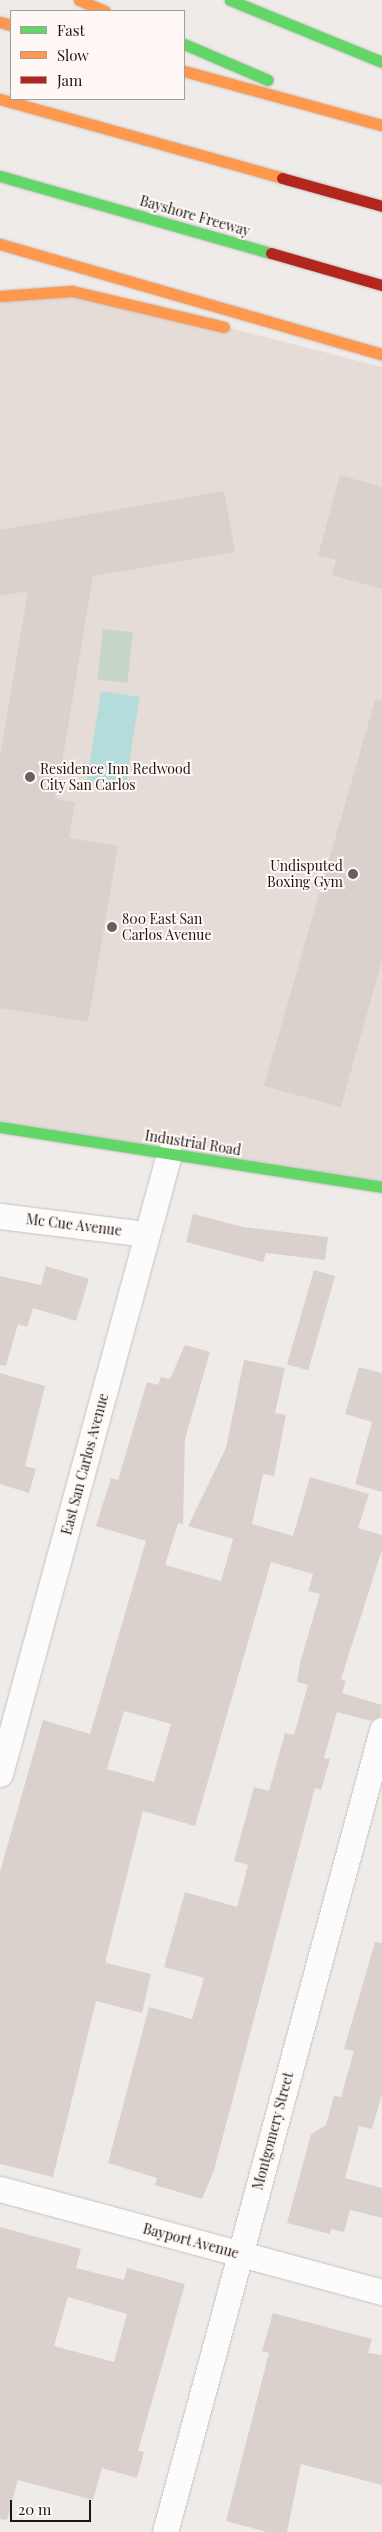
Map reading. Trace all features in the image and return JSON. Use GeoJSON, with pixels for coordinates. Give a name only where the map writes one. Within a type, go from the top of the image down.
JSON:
{"type":"FeatureCollection","features":[{"type":"Feature","properties":{"kind":"main road"},"geometry":{"type":"LineString","coordinates":[[79,0],[104,10]]}},
{"type":"Feature","properties":{"kind":"main road"},"geometry":{"type":"LineString","coordinates":[[230,0],[382,62]]}},
{"type":"Feature","properties":{"kind":"main road"},"geometry":{"type":"LineString","coordinates":[[185,44],[254,73],[322,108]]}},
{"type":"Feature","properties":{"kind":"main road"},"geometry":{"type":"LineString","coordinates":[[185,71],[382,125]]}},
{"type":"Feature","properties":{"kind":"main road"},"geometry":{"type":"LineString","coordinates":[[0,98],[382,206]]}},
{"type":"Feature","properties":{"kind":"main road","name":"Bayshore Freeway"},"geometry":{"type":"LineString","coordinates":[[0,176],[382,285]]}},
{"type":"Feature","properties":{"kind":"main road"},"geometry":{"type":"LineString","coordinates":[[0,244],[382,354]]}},
{"type":"Feature","properties":{"kind":"main road"},"geometry":{"type":"LineString","coordinates":[[0,296],[72,292],[238,330]]}},
{"type":"Feature","properties":{"kind":"main road"},"geometry":{"type":"LineString","coordinates":[[353,360],[382,367]]}},
{"type":"Feature","properties":{"kind":"main road","name":"Industrial Road"},"geometry":{"type":"LineString","coordinates":[[0,1127],[382,1187]]}},
{"type":"Feature","properties":{"kind":"street","name":"East San Carlos Avenue"},"geometry":{"type":"LineString","coordinates":[[0,1774],[169,1154]]}},
{"type":"Feature","properties":{"kind":"street","name":"Mc Cue Avenue"},"geometry":{"type":"LineString","coordinates":[[0,1216],[147,1234]]}},
{"type":"Feature","properties":{"kind":"street","name":"Montgomery Street"},"geometry":{"type":"LineString","coordinates":[[165,2532],[382,1730]]}},
{"type":"Feature","properties":{"kind":"street","name":"Bayport Avenue"},"geometry":{"type":"LineString","coordinates":[[0,2189],[382,2292]]}},
{"type":"Feature","properties":{"kind":"shaded area"},"geometry":{"type":"Polygon","coordinates":[[[0,296],[112,298],[382,367],[382,1187],[0,1127],[0,296]]]}},
{"type":"Feature","properties":{"kind":"green space"},"geometry":{"type":"Polygon","coordinates":[[[103,629],[133,632],[128,683],[98,680],[103,629]]]}},
{"type":"Feature","properties":{"kind":"water"},"geometry":{"type":"Polygon","coordinates":[[[101,691],[140,697],[125,786],[87,780],[101,691]]]}},
{"type":"Feature","properties":{"kind":"building"},"geometry":{"type":"Polygon","coordinates":[[[340,475],[382,487],[382,589],[332,575],[336,560],[318,556],[340,475]]]}},
{"type":"Feature","properties":{"kind":"building","name":"Residence Inn Redwood City San Carlos"},"geometry":{"type":"Polygon","coordinates":[[[224,491],[235,552],[93,576],[56,799],[75,802],[69,838],[118,846],[88,1022],[0,1008],[0,756],[28,591],[0,596],[0,530],[224,491]]]}},
{"type":"Feature","properties":{"kind":"building","name":"Undisputed Boxing Gym"},"geometry":{"type":"Polygon","coordinates":[[[375,700],[382,701],[382,960],[341,1107],[264,1086],[375,700]]]}},
{"type":"Feature","properties":{"kind":"building"},"geometry":{"type":"Polygon","coordinates":[[[193,1214],[243,1227],[328,1237],[325,1260],[266,1253],[263,1262],[186,1242],[193,1214]]]}},
{"type":"Feature","properties":{"kind":"building"},"geometry":{"type":"Polygon","coordinates":[[[46,1266],[89,1279],[76,1321],[33,1308],[27,1327],[18,1324],[6,1366],[0,1365],[0,1276],[41,1285],[46,1266]]]}},
{"type":"Feature","properties":{"kind":"building"},"geometry":{"type":"Polygon","coordinates":[[[314,1270],[335,1276],[308,1370],[287,1364],[314,1270]]]}},
{"type":"Feature","properties":{"kind":"building"},"geometry":{"type":"Polygon","coordinates":[[[185,1345],[210,1352],[185,1439],[183,1524],[178,1523],[165,1565],[221,1581],[233,1539],[188,1526],[226,1448],[244,1360],[285,1368],[275,1413],[286,1415],[274,1476],[263,1474],[252,1524],[293,1536],[310,1477],[369,1494],[358,1528],[382,1535],[382,1550],[341,1679],[346,1681],[342,1693],[382,1705],[381,1716],[371,1721],[337,1712],[324,1758],[330,1759],[321,1790],[315,1788],[214,2170],[202,2199],[155,2185],[157,2178],[108,2163],[149,2007],[192,2019],[204,1978],[164,1967],[185,1892],[237,1907],[248,1865],[234,1861],[254,1787],[269,1791],[285,1733],[294,1735],[308,1685],[297,1682],[300,1663],[320,1594],[308,1591],[313,1574],[271,1562],[195,1826],[143,1811],[106,1959],[106,1963],[151,1974],[142,2013],[96,2001],[53,2177],[0,2164],[0,1872],[43,1720],[90,1734],[146,1541],[96,1526],[111,1478],[118,1480],[147,1382],[158,1385],[161,1377],[170,1379],[185,1345]],[[124,1711],[107,1769],[154,1782],[171,1724],[124,1711]]]}},
{"type":"Feature","properties":{"kind":"building"},"geometry":{"type":"Polygon","coordinates":[[[359,1367],[382,1373],[382,1492],[355,1484],[372,1422],[345,1414],[359,1367]]]}},
{"type":"Feature","properties":{"kind":"building"},"geometry":{"type":"Polygon","coordinates":[[[0,1373],[45,1386],[25,1466],[36,1469],[29,1493],[0,1484],[0,1373]]]}},
{"type":"Feature","properties":{"kind":"building"},"geometry":{"type":"Polygon","coordinates":[[[375,1942],[382,1943],[382,2094],[372,2129],[359,2126],[345,2178],[382,2188],[382,2218],[350,2210],[344,2232],[331,2229],[330,2234],[287,2223],[311,2134],[326,2125],[334,2096],[341,2097],[354,2051],[344,2049],[375,1942]]]}},
{"type":"Feature","properties":{"kind":"building"},"geometry":{"type":"Polygon","coordinates":[[[0,2227],[81,2249],[76,2268],[124,2280],[127,2268],[185,2284],[138,2451],[144,2452],[137,2478],[102,2468],[93,2500],[18,2480],[7,2520],[0,2519],[0,2227]],[[68,2297],[54,2346],[114,2362],[127,2314],[68,2297]]]}},
{"type":"Feature","properties":{"kind":"building"},"geometry":{"type":"Polygon","coordinates":[[[273,2313],[372,2339],[368,2353],[382,2355],[382,2485],[301,2464],[287,2532],[267,2532],[226,2521],[269,2353],[262,2351],[273,2313]]]}},
{"type":"Feature","properties":{"kind":"traffic: fast"},"geometry":{"type":"LineString","coordinates":[[230,0],[382,62]]}},
{"type":"Feature","properties":{"kind":"traffic: fast"},"geometry":{"type":"LineString","coordinates":[[185,44],[268,80]]}},
{"type":"Feature","properties":{"kind":"traffic: fast"},"geometry":{"type":"LineString","coordinates":[[0,176],[271,253]]}},
{"type":"Feature","properties":{"kind":"traffic: fast"},"geometry":{"type":"LineString","coordinates":[[0,1127],[382,1187]]}},
{"type":"Feature","properties":{"kind":"traffic: slow"},"geometry":{"type":"LineString","coordinates":[[79,0],[103,10]]}},
{"type":"Feature","properties":{"kind":"traffic: slow"},"geometry":{"type":"LineString","coordinates":[[0,22],[10,25]]}},
{"type":"Feature","properties":{"kind":"traffic: slow"},"geometry":{"type":"LineString","coordinates":[[185,71],[382,125]]}},
{"type":"Feature","properties":{"kind":"traffic: slow"},"geometry":{"type":"LineString","coordinates":[[0,99],[282,178]]}},
{"type":"Feature","properties":{"kind":"traffic: slow"},"geometry":{"type":"LineString","coordinates":[[0,244],[382,354]]}},
{"type":"Feature","properties":{"kind":"traffic: slow"},"geometry":{"type":"LineString","coordinates":[[0,296],[72,291],[224,327]]}},
{"type":"Feature","properties":{"kind":"traffic: jam"},"geometry":{"type":"LineString","coordinates":[[282,178],[382,206]]}},
{"type":"Feature","properties":{"kind":"traffic: jam"},"geometry":{"type":"LineString","coordinates":[[271,253],[382,285]]}},
{"type":"Feature","properties":{"kind":"place","name":"Residence Inn Redwood City San Carlos"},"geometry":{"type":"Point","coordinates":[30,777]}},
{"type":"Feature","properties":{"kind":"place","name":"Undisputed Boxing Gym"},"geometry":{"type":"Point","coordinates":[353,874]}},
{"type":"Feature","properties":{"kind":"place","name":"800 East San Carlos Avenue"},"geometry":{"type":"Point","coordinates":[112,927]}}]}
